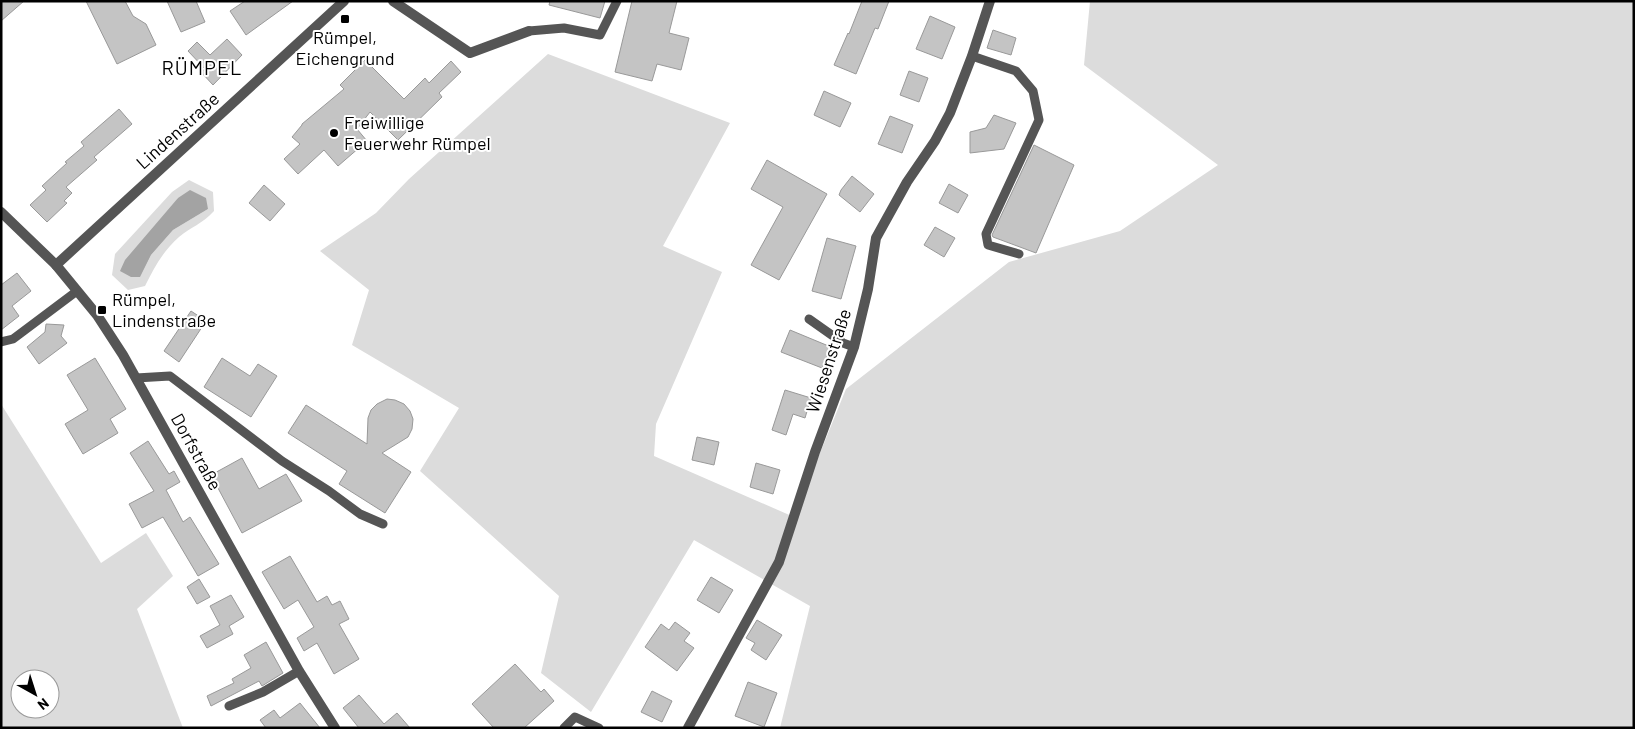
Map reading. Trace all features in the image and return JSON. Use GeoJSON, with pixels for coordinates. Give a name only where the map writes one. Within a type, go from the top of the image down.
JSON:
{"type":"FeatureCollection","features":[{"type":"Feature","properties":{"kind":"street"},"geometry":{"type":"LineString","coordinates":[[393,1],[470,53],[529,31]]}},
{"type":"Feature","properties":{"kind":"street","name":"Wiesenstraße"},"geometry":{"type":"LineString","coordinates":[[688,728],[779,562],[815,452],[854,346],[865,305],[876,238],[907,182],[935,141],[950,113],[972,56],[990,1]]}},
{"type":"Feature","properties":{"kind":"street","name":"Lindenstraße"},"geometry":{"type":"LineString","coordinates":[[56,265],[337,4]]}},
{"type":"Feature","properties":{"kind":"street","name":"Dorfstraße"},"geometry":{"type":"LineString","coordinates":[[1,212],[56,265],[97,315],[136,378],[299,671],[335,728]]}},
{"type":"Feature","properties":{"kind":"lane"},"geometry":{"type":"LineString","coordinates":[[529,31],[564,28],[600,35],[617,1]]}},
{"type":"Feature","properties":{"kind":"lane"},"geometry":{"type":"LineString","coordinates":[[972,56],[1016,71],[1033,91],[1039,120],[986,234],[988,245],[1019,254]]}},
{"type":"Feature","properties":{"kind":"lane"},"geometry":{"type":"LineString","coordinates":[[1,342],[13,339],[77,291]]}},
{"type":"Feature","properties":{"kind":"lane"},"geometry":{"type":"LineString","coordinates":[[809,319],[843,343],[854,346]]}},
{"type":"Feature","properties":{"kind":"lane"},"geometry":{"type":"LineString","coordinates":[[136,378],[170,376],[282,461],[329,491],[360,514],[383,524]]}},
{"type":"Feature","properties":{"kind":"lane"},"geometry":{"type":"LineString","coordinates":[[229,706],[263,692],[299,671]]}},
{"type":"Feature","properties":{"kind":"lane"},"geometry":{"type":"LineString","coordinates":[[564,728],[575,718],[599,728]]}},
{"type":"Feature","properties":{"kind":"shaded area"},"geometry":{"type":"Polygon","coordinates":[[[1090,1],[1634,1],[1634,728],[780,728],[810,606],[694,540],[591,712],[541,673],[559,596],[420,471],[459,408],[352,345],[369,290],[320,251],[376,213],[409,179],[548,54],[730,123],[663,246],[722,272],[656,424],[654,456],[794,517],[846,389],[1009,262],[1120,231],[1218,165],[1084,65],[1090,1]]]}},
{"type":"Feature","properties":{"kind":"shaded area"},"geometry":{"type":"Polygon","coordinates":[[[189,180],[213,192],[214,211],[173,242],[159,260],[145,286],[128,290],[112,275],[115,254],[172,192],[189,180]],[[178,198],[140,277],[151,255],[173,230],[208,209],[178,198]]]}},
{"type":"Feature","properties":{"kind":"shaded area"},"geometry":{"type":"Polygon","coordinates":[[[190,190],[206,198],[208,209],[173,230],[151,255],[140,277],[131,277],[120,271],[125,260],[178,198],[190,190]]]}},
{"type":"Feature","properties":{"kind":"shaded area"},"geometry":{"type":"Polygon","coordinates":[[[1,404],[101,563],[146,533],[173,576],[137,609],[183,728],[1,728],[1,404]]]}},
{"type":"Feature","properties":{"kind":"building"},"geometry":{"type":"Polygon","coordinates":[[[1,1],[24,1],[1,21],[1,1]]]}},
{"type":"Feature","properties":{"kind":"building"},"geometry":{"type":"Polygon","coordinates":[[[86,1],[125,1],[133,16],[146,24],[156,45],[117,64],[86,1]]]}},
{"type":"Feature","properties":{"kind":"building"},"geometry":{"type":"Polygon","coordinates":[[[167,1],[196,1],[205,22],[181,32],[167,1]]]}},
{"type":"Feature","properties":{"kind":"building"},"geometry":{"type":"Polygon","coordinates":[[[245,1],[293,1],[246,35],[230,11],[245,1]]]}},
{"type":"Feature","properties":{"kind":"building"},"geometry":{"type":"Polygon","coordinates":[[[550,1],[605,1],[600,18],[549,5],[550,1]]]}},
{"type":"Feature","properties":{"kind":"building"},"geometry":{"type":"Polygon","coordinates":[[[632,1],[677,1],[669,33],[689,38],[681,70],[657,64],[652,81],[615,72],[632,1]]]}},
{"type":"Feature","properties":{"kind":"building"},"geometry":{"type":"Polygon","coordinates":[[[862,1],[889,1],[878,29],[875,28],[856,74],[834,65],[862,1]]]}},
{"type":"Feature","properties":{"kind":"building"},"geometry":{"type":"Polygon","coordinates":[[[930,16],[955,27],[942,59],[916,49],[930,16]]]}},
{"type":"Feature","properties":{"kind":"building"},"geometry":{"type":"Polygon","coordinates":[[[993,30],[1016,38],[1011,55],[987,48],[993,30]]]}},
{"type":"Feature","properties":{"kind":"building"},"geometry":{"type":"Polygon","coordinates":[[[227,39],[242,55],[213,85],[201,72],[205,69],[188,51],[197,42],[210,55],[227,39]]]}},
{"type":"Feature","properties":{"kind":"building"},"geometry":{"type":"Polygon","coordinates":[[[365,60],[404,99],[425,78],[429,83],[451,61],[461,72],[439,93],[442,97],[398,140],[370,112],[357,129],[367,141],[338,166],[324,150],[298,174],[284,159],[300,144],[292,137],[302,124],[344,89],[340,85],[365,60]]]}},
{"type":"Feature","properties":{"kind":"building"},"geometry":{"type":"Polygon","coordinates":[[[909,71],[928,78],[919,102],[900,95],[909,71]]]}},
{"type":"Feature","properties":{"kind":"building"},"geometry":{"type":"Polygon","coordinates":[[[824,91],[851,103],[840,127],[814,115],[824,91]]]}},
{"type":"Feature","properties":{"kind":"building"},"geometry":{"type":"Polygon","coordinates":[[[119,109],[132,124],[94,157],[97,160],[66,187],[72,193],[64,201],[67,203],[47,222],[30,205],[46,190],[42,186],[67,163],[65,162],[84,146],[81,142],[119,109]]]}},
{"type":"Feature","properties":{"kind":"building"},"geometry":{"type":"Polygon","coordinates":[[[994,115],[1016,123],[1004,149],[970,153],[970,132],[986,128],[994,115]]]}},
{"type":"Feature","properties":{"kind":"building"},"geometry":{"type":"Polygon","coordinates":[[[890,116],[913,125],[902,153],[878,144],[890,116]]]}},
{"type":"Feature","properties":{"kind":"building"},"geometry":{"type":"Polygon","coordinates":[[[1034,145],[1074,165],[1036,253],[992,235],[1034,145]]]}},
{"type":"Feature","properties":{"kind":"building"},"geometry":{"type":"Polygon","coordinates":[[[767,160],[827,194],[779,280],[751,265],[783,207],[751,189],[767,160]]]}},
{"type":"Feature","properties":{"kind":"building"},"geometry":{"type":"Polygon","coordinates":[[[852,176],[874,194],[860,212],[839,195],[852,176]]]}},
{"type":"Feature","properties":{"kind":"building"},"geometry":{"type":"Polygon","coordinates":[[[949,184],[968,195],[958,213],[939,203],[949,184]]]}},
{"type":"Feature","properties":{"kind":"building"},"geometry":{"type":"Polygon","coordinates":[[[264,185],[285,204],[270,221],[249,203],[264,185]]]}},
{"type":"Feature","properties":{"kind":"building"},"geometry":{"type":"Polygon","coordinates":[[[935,227],[955,238],[944,257],[924,245],[935,227]]]}},
{"type":"Feature","properties":{"kind":"building"},"geometry":{"type":"Polygon","coordinates":[[[827,238],[856,246],[841,299],[812,291],[827,238]]]}},
{"type":"Feature","properties":{"kind":"building"},"geometry":{"type":"Polygon","coordinates":[[[17,273],[31,291],[12,306],[19,316],[1,330],[1,285],[17,273]]]}},
{"type":"Feature","properties":{"kind":"building"},"geometry":{"type":"Polygon","coordinates":[[[191,311],[206,321],[179,362],[164,351],[191,311]]]}},
{"type":"Feature","properties":{"kind":"building"},"geometry":{"type":"Polygon","coordinates":[[[46,324],[64,325],[61,336],[67,343],[39,364],[27,347],[45,332],[46,324]]]}},
{"type":"Feature","properties":{"kind":"building"},"geometry":{"type":"Polygon","coordinates":[[[790,330],[831,347],[822,368],[781,352],[790,330]]]}},
{"type":"Feature","properties":{"kind":"building"},"geometry":{"type":"Polygon","coordinates":[[[95,358],[126,409],[110,419],[118,433],[83,454],[65,424],[88,410],[67,375],[95,358]]]}},
{"type":"Feature","properties":{"kind":"building"},"geometry":{"type":"Polygon","coordinates":[[[222,358],[250,376],[258,364],[277,376],[251,417],[204,387],[222,358]]]}},
{"type":"Feature","properties":{"kind":"building"},"geometry":{"type":"Polygon","coordinates":[[[785,390],[811,398],[805,418],[793,414],[786,435],[772,430],[785,390]]]}},
{"type":"Feature","properties":{"kind":"building"},"geometry":{"type":"Polygon","coordinates":[[[387,399],[404,404],[410,411],[413,419],[412,429],[408,437],[382,453],[411,472],[385,513],[339,484],[347,471],[288,433],[306,405],[367,444],[368,418],[371,410],[377,404],[387,399]]]}},
{"type":"Feature","properties":{"kind":"building"},"geometry":{"type":"Polygon","coordinates":[[[697,437],[719,442],[714,465],[692,460],[697,437]]]}},
{"type":"Feature","properties":{"kind":"building"},"geometry":{"type":"Polygon","coordinates":[[[148,441],[169,474],[174,471],[180,482],[166,490],[183,522],[190,517],[219,564],[198,576],[163,517],[142,528],[129,504],[154,491],[130,453],[148,441]]]}},
{"type":"Feature","properties":{"kind":"building"},"geometry":{"type":"Polygon","coordinates":[[[242,458],[259,489],[286,474],[302,501],[242,533],[211,475],[242,458]]]}},
{"type":"Feature","properties":{"kind":"building"},"geometry":{"type":"Polygon","coordinates":[[[756,463],[780,470],[773,494],[750,487],[756,463]]]}},
{"type":"Feature","properties":{"kind":"building"},"geometry":{"type":"Polygon","coordinates":[[[290,556],[317,602],[327,596],[332,605],[340,601],[349,619],[339,624],[359,659],[334,674],[317,643],[304,651],[297,638],[314,627],[298,600],[284,609],[262,572],[290,556]]]}},
{"type":"Feature","properties":{"kind":"building"},"geometry":{"type":"Polygon","coordinates":[[[711,577],[733,590],[719,613],[697,600],[711,577]]]}},
{"type":"Feature","properties":{"kind":"building"},"geometry":{"type":"Polygon","coordinates":[[[199,579],[210,597],[197,604],[187,587],[199,579]]]}},
{"type":"Feature","properties":{"kind":"building"},"geometry":{"type":"Polygon","coordinates":[[[231,595],[244,617],[229,626],[233,634],[207,648],[200,636],[220,625],[210,606],[231,595]]]}},
{"type":"Feature","properties":{"kind":"building"},"geometry":{"type":"Polygon","coordinates":[[[757,620],[782,635],[766,660],[751,650],[755,643],[746,638],[757,620]]]}},
{"type":"Feature","properties":{"kind":"building"},"geometry":{"type":"Polygon","coordinates":[[[675,622],[690,633],[684,641],[694,648],[677,671],[645,647],[661,624],[669,630],[675,622]]]}},
{"type":"Feature","properties":{"kind":"building"},"geometry":{"type":"Polygon","coordinates":[[[266,642],[283,673],[262,686],[259,681],[211,706],[207,696],[234,683],[232,679],[251,668],[244,655],[266,642]]]}},
{"type":"Feature","properties":{"kind":"building"},"geometry":{"type":"Polygon","coordinates":[[[515,664],[541,692],[544,689],[554,701],[524,728],[494,728],[472,704],[515,664]]]}},
{"type":"Feature","properties":{"kind":"building"},"geometry":{"type":"Polygon","coordinates":[[[748,682],[777,693],[764,727],[735,716],[748,682]]]}},
{"type":"Feature","properties":{"kind":"building"},"geometry":{"type":"Polygon","coordinates":[[[652,691],[672,701],[662,722],[641,712],[652,691]]]}},
{"type":"Feature","properties":{"kind":"building"},"geometry":{"type":"Polygon","coordinates":[[[359,695],[384,724],[397,713],[410,728],[359,728],[343,708],[359,695]]]}},
{"type":"Feature","properties":{"kind":"building"},"geometry":{"type":"Polygon","coordinates":[[[300,703],[320,728],[266,728],[260,720],[274,710],[280,718],[300,703]]]}},
{"type":"Feature","properties":{"kind":"place","name":"Rümpel, Eichengrund"},"geometry":{"type":"Point","coordinates":[345,19]}},
{"type":"Feature","properties":{"kind":"place","name":"Freiwillige Feuerwehr Rümpel"},"geometry":{"type":"Point","coordinates":[334,133]}},
{"type":"Feature","properties":{"kind":"place","name":"Rümpel, Lindenstraße"},"geometry":{"type":"Point","coordinates":[102,310]}},
{"type":"Feature","properties":{"kind":"district","name":"RÜMPEL"},"geometry":{"type":"Point","coordinates":[202,68]}}]}
